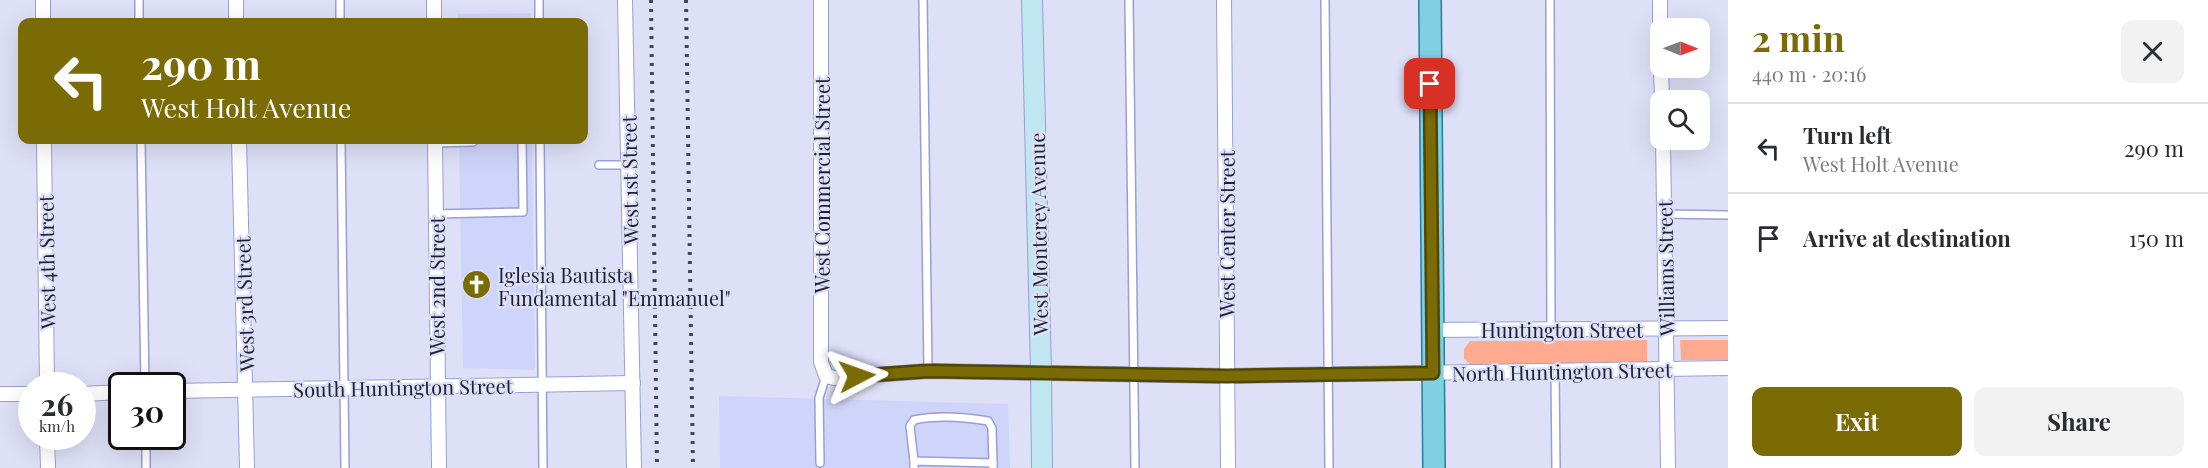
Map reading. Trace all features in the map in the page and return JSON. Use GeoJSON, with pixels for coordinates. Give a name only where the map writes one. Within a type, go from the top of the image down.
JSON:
{"type":"FeatureCollection","features":[{"type":"Feature","properties":{"kind":"main road"},"geometry":{"type":"LineString","coordinates":[[1430,0],[1434,468]]}},
{"type":"Feature","properties":{"kind":"street"},"geometry":{"type":"LineString","coordinates":[[43,0],[43,18]]}},
{"type":"Feature","properties":{"kind":"street"},"geometry":{"type":"LineString","coordinates":[[236,0],[236,18]]}},
{"type":"Feature","properties":{"kind":"street"},"geometry":{"type":"LineString","coordinates":[[434,0],[434,18]]}},
{"type":"Feature","properties":{"kind":"street","name":"West 1st Street"},"geometry":{"type":"LineString","coordinates":[[626,0],[634,468]]}},
{"type":"Feature","properties":{"kind":"street","name":"West Commercial Street"},"geometry":{"type":"LineString","coordinates":[[821,0],[821,362],[825,373]]}},
{"type":"Feature","properties":{"kind":"street","name":"West Monterey Avenue"},"geometry":{"type":"LineString","coordinates":[[1032,0],[1042,468]]}},
{"type":"Feature","properties":{"kind":"street","name":"West Center Street"},"geometry":{"type":"LineString","coordinates":[[1224,0],[1228,468]]}},
{"type":"Feature","properties":{"kind":"street"},"geometry":{"type":"LineString","coordinates":[[1660,0],[1660,18]]}},
{"type":"Feature","properties":{"kind":"street","name":"West 4th Street"},"geometry":{"type":"LineString","coordinates":[[44,144],[47,372]]}},
{"type":"Feature","properties":{"kind":"street","name":"West 3rd Street"},"geometry":{"type":"LineString","coordinates":[[240,144],[247,468]]}},
{"type":"Feature","properties":{"kind":"street","name":"West 2nd Street"},"geometry":{"type":"LineString","coordinates":[[435,144],[439,468]]}},
{"type":"Feature","properties":{"kind":"street","name":"Williams Street"},"geometry":{"type":"LineString","coordinates":[[1663,150],[1668,468]]}},
{"type":"Feature","properties":{"kind":"street","name":"Huntington Street"},"geometry":{"type":"LineString","coordinates":[[1432,330],[1728,328]]}},
{"type":"Feature","properties":{"kind":"street","name":"North Huntington Street"},"geometry":{"type":"LineString","coordinates":[[825,373],[834,378],[928,371],[1227,376],[1728,368]]}},
{"type":"Feature","properties":{"kind":"street","name":"South Huntington Street"},"geometry":{"type":"LineString","coordinates":[[186,391],[633,383]]}},
{"type":"Feature","properties":{"kind":"street"},"geometry":{"type":"LineString","coordinates":[[0,394],[18,394]]}},
{"type":"Feature","properties":{"kind":"street"},"geometry":{"type":"LineString","coordinates":[[47,450],[48,468]]}},
{"type":"Feature","properties":{"kind":"lane"},"geometry":{"type":"LineString","coordinates":[[139,0],[139,18]]}},
{"type":"Feature","properties":{"kind":"lane"},"geometry":{"type":"LineString","coordinates":[[340,0],[340,18]]}},
{"type":"Feature","properties":{"kind":"lane"},"geometry":{"type":"LineString","coordinates":[[539,0],[539,18]]}},
{"type":"Feature","properties":{"kind":"lane"},"geometry":{"type":"LineString","coordinates":[[923,0],[928,371]]}},
{"type":"Feature","properties":{"kind":"lane"},"geometry":{"type":"LineString","coordinates":[[1129,0],[1135,468]]}},
{"type":"Feature","properties":{"kind":"lane"},"geometry":{"type":"LineString","coordinates":[[1325,0],[1329,468]]}},
{"type":"Feature","properties":{"kind":"lane"},"geometry":{"type":"LineString","coordinates":[[1550,0],[1551,329]]}},
{"type":"Feature","properties":{"kind":"lane"},"geometry":{"type":"LineString","coordinates":[[141,144],[145,372]]}},
{"type":"Feature","properties":{"kind":"lane"},"geometry":{"type":"LineString","coordinates":[[341,144],[345,468]]}},
{"type":"Feature","properties":{"kind":"lane"},"geometry":{"type":"LineString","coordinates":[[436,214],[523,212],[522,144]]}},
{"type":"Feature","properties":{"kind":"lane"},"geometry":{"type":"LineString","coordinates":[[540,144],[543,468]]}},
{"type":"Feature","properties":{"kind":"lane"},"geometry":{"type":"LineString","coordinates":[[599,165],[628,165]]}},
{"type":"Feature","properties":{"kind":"lane"},"geometry":{"type":"LineString","coordinates":[[1664,214],[1728,215]]}},
{"type":"Feature","properties":{"kind":"lane"},"geometry":{"type":"LineString","coordinates":[[1555,371],[1556,468]]}},
{"type":"Feature","properties":{"kind":"lane"},"geometry":{"type":"LineString","coordinates":[[820,463],[819,398],[825,373]]}},
{"type":"Feature","properties":{"kind":"lane"},"geometry":{"type":"LineString","coordinates":[[969,418],[988,421],[992,428],[993,465],[914,464],[910,426],[914,420],[969,418]]}},
{"type":"Feature","properties":{"kind":"lane"},"geometry":{"type":"LineString","coordinates":[[146,450],[146,468]]}},
{"type":"Feature","properties":{"kind":"shaded area"},"geometry":{"type":"Polygon","coordinates":[[[531,13],[531,18],[457,18],[457,14],[531,13]]]}},
{"type":"Feature","properties":{"kind":"shaded area"},"geometry":{"type":"Polygon","coordinates":[[[459,144],[532,144],[535,370],[463,368],[459,144]]]}},
{"type":"Feature","properties":{"kind":"shaded area"},"geometry":{"type":"Polygon","coordinates":[[[1647,340],[1647,363],[1471,365],[1464,359],[1464,349],[1470,341],[1647,340]]]}},
{"type":"Feature","properties":{"kind":"shaded area"},"geometry":{"type":"Polygon","coordinates":[[[1680,340],[1728,340],[1728,360],[1681,360],[1680,340]]]}},
{"type":"Feature","properties":{"kind":"shaded area"},"geometry":{"type":"Polygon","coordinates":[[[719,396],[1008,404],[1010,468],[720,468],[719,396]]]}},
{"type":"Feature","properties":{"kind":"railway"},"geometry":{"type":"LineString","coordinates":[[651,0],[657,468]]}},
{"type":"Feature","properties":{"kind":"railway"},"geometry":{"type":"LineString","coordinates":[[686,0],[693,468]]}},
{"type":"Feature","properties":{"kind":"place","name":"Iglesia Bautista Fundamental \"Emmanuel\""},"geometry":{"type":"Point","coordinates":[477,285]}},
{"type":"Feature","properties":{"kind":"route"},"geometry":{"type":"LineString","coordinates":[[857,376],[928,371],[1227,376],[1433,373],[1430,84]]}}]}
